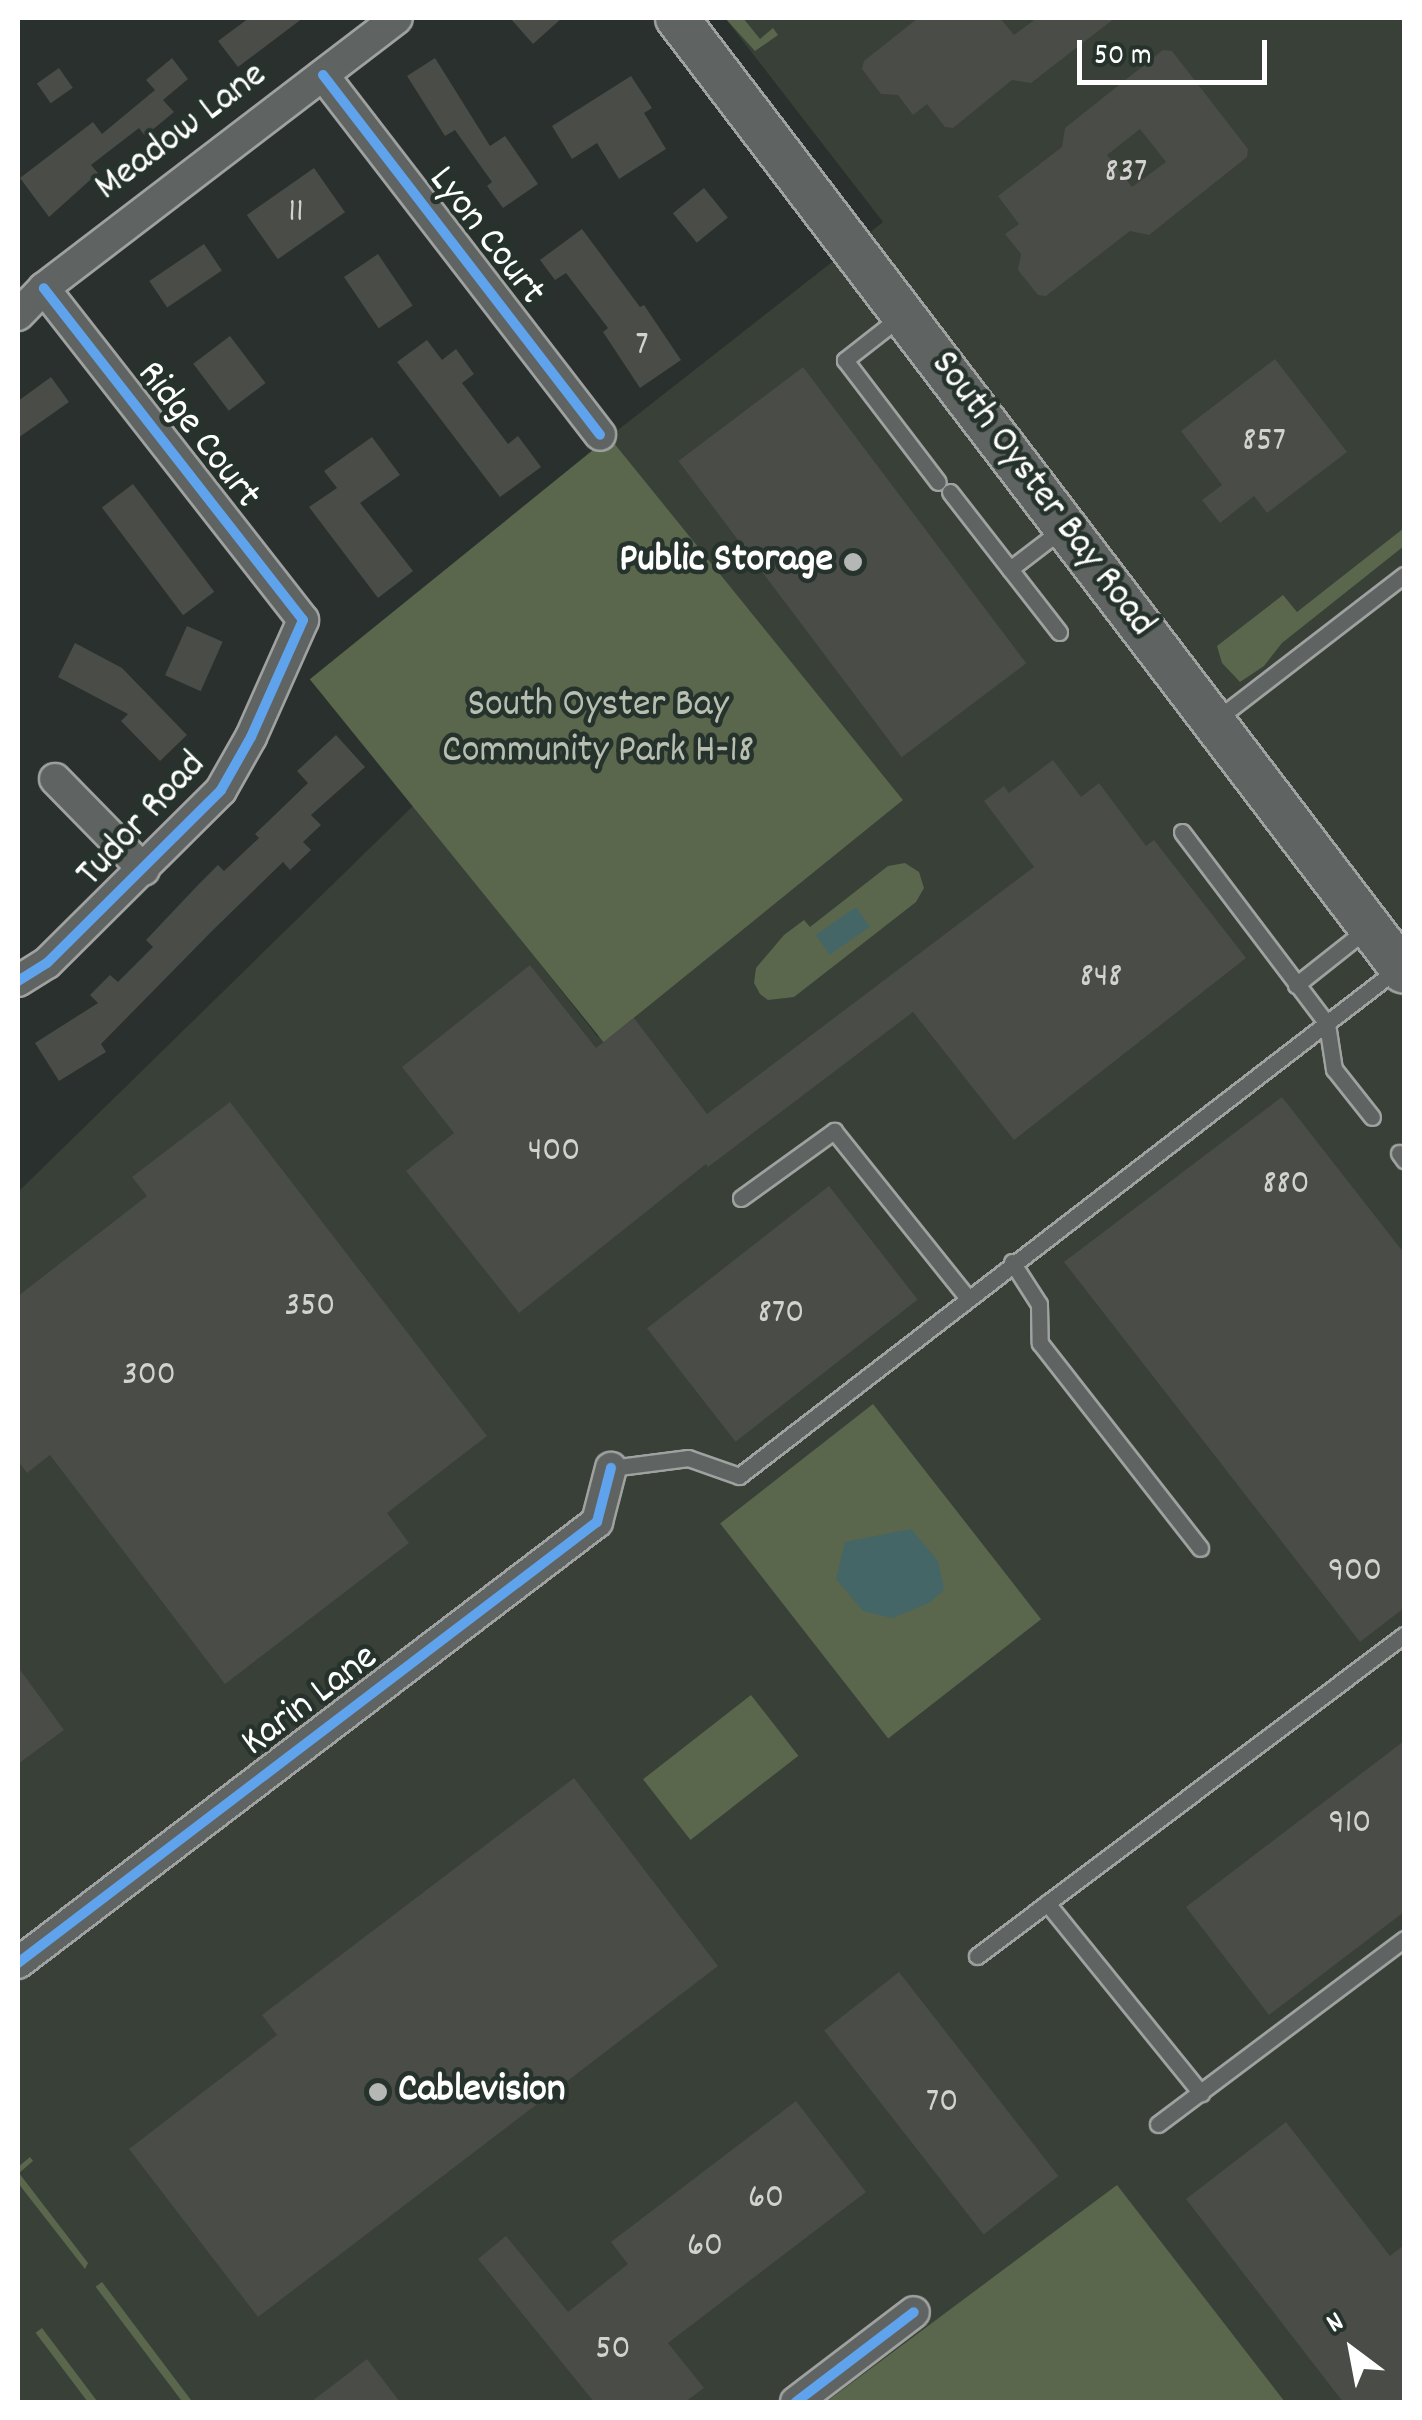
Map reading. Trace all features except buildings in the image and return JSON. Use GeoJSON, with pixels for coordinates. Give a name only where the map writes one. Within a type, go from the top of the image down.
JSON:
{"type":"FeatureCollection","features":[{"type":"Feature","properties":{"kind":"main road","name":"South Oyster Bay Road"},"geometry":{"type":"LineString","coordinates":[[677,18],[1402,969]]}},
{"type":"Feature","properties":{"kind":"street","name":"Meadow Lane"},"geometry":{"type":"LineString","coordinates":[[18,315],[44,288],[397,18]]}},
{"type":"Feature","properties":{"kind":"street","name":"Lyon Court"},"geometry":{"type":"LineString","coordinates":[[323,75],[600,435]]}},
{"type":"Feature","properties":{"kind":"street","name":"Ridge Court"},"geometry":{"type":"LineString","coordinates":[[44,288],[303,620]]}},
{"type":"Feature","properties":{"kind":"street","name":"Tudor Road"},"geometry":{"type":"LineString","coordinates":[[18,980],[47,963],[220,790],[251,737],[303,620]]}},
{"type":"Feature","properties":{"kind":"street"},"geometry":{"type":"LineString","coordinates":[[56,779],[144,870]]}},
{"type":"Feature","properties":{"kind":"street","name":"Karin Lane"},"geometry":{"type":"LineString","coordinates":[[18,1963],[596,1522],[611,1468]]}},
{"type":"Feature","properties":{"kind":"street"},"geometry":{"type":"LineString","coordinates":[[796,2402],[914,2312]]}},
{"type":"Feature","properties":{"kind":"lane"},"geometry":{"type":"LineString","coordinates":[[903,314],[844,360],[1059,632]]}},
{"type":"Feature","properties":{"kind":"lane"},"geometry":{"type":"LineString","coordinates":[[1010,569],[1065,527]]}},
{"type":"Feature","properties":{"kind":"lane"},"geometry":{"type":"LineString","coordinates":[[1214,721],[1404,575]]}},
{"type":"Feature","properties":{"kind":"lane"},"geometry":{"type":"LineString","coordinates":[[1182,832],[1327,1024],[1334,1070],[1372,1117]]}},
{"type":"Feature","properties":{"kind":"lane"},"geometry":{"type":"LineString","coordinates":[[1296,984],[1370,926]]}},
{"type":"Feature","properties":{"kind":"lane"},"geometry":{"type":"LineString","coordinates":[[611,1468],[688,1458],[739,1476],[1012,1262],[1402,969]]}},
{"type":"Feature","properties":{"kind":"lane"},"geometry":{"type":"LineString","coordinates":[[741,1198],[834,1131],[968,1297]]}},
{"type":"Feature","properties":{"kind":"lane"},"geometry":{"type":"LineString","coordinates":[[1012,1262],[1039,1304],[1040,1343],[1200,1548]]}},
{"type":"Feature","properties":{"kind":"lane"},"geometry":{"type":"LineString","coordinates":[[977,1956],[1404,1635]]}},
{"type":"Feature","properties":{"kind":"lane"},"geometry":{"type":"LineString","coordinates":[[1047,1903],[1200,2093]]}},
{"type":"Feature","properties":{"kind":"lane"},"geometry":{"type":"LineString","coordinates":[[1158,2124],[1404,1938]]}},
{"type":"Feature","properties":{"kind":"shaded area"},"geometry":{"type":"Polygon","coordinates":[[[725,18],[1404,18],[1404,2402],[18,2402],[18,1192],[414,805],[598,1037],[609,437],[883,222],[725,18]]]}},
{"type":"Feature","properties":{"kind":"green space"},"geometry":{"type":"Polygon","coordinates":[[[725,18],[743,18],[760,39],[773,28],[778,35],[755,51],[725,18]]]}},
{"type":"Feature","properties":{"kind":"green space","name":"South Oyster Bay Community Park H-18"},"geometry":{"type":"Polygon","coordinates":[[[609,437],[903,800],[604,1042],[310,679],[609,437]]]}},
{"type":"Feature","properties":{"kind":"green space"},"geometry":{"type":"Polygon","coordinates":[[[1404,528],[1404,546],[1282,643],[1264,666],[1240,682],[1222,663],[1217,646],[1283,595],[1297,612],[1404,528]]]}},
{"type":"Feature","properties":{"kind":"green space"},"geometry":{"type":"Polygon","coordinates":[[[905,863],[919,872],[924,888],[916,902],[794,997],[768,1000],[760,994],[754,983],[756,968],[784,935],[804,920],[810,927],[888,866],[905,863]]]}},
{"type":"Feature","properties":{"kind":"green space"},"geometry":{"type":"Polygon","coordinates":[[[873,1404],[1041,1619],[888,1739],[720,1523],[873,1404]]]}},
{"type":"Feature","properties":{"kind":"green space"},"geometry":{"type":"Polygon","coordinates":[[[751,1695],[798,1756],[690,1840],[643,1779],[751,1695]]]}},
{"type":"Feature","properties":{"kind":"green space"},"geometry":{"type":"Polygon","coordinates":[[[30,2157],[33,2161],[19,2173],[88,2263],[85,2269],[18,2183],[18,2167],[30,2157]]]}},
{"type":"Feature","properties":{"kind":"green space"},"geometry":{"type":"Polygon","coordinates":[[[1117,2185],[1285,2402],[826,2402],[1117,2185]]]}},
{"type":"Feature","properties":{"kind":"green space"},"geometry":{"type":"Polygon","coordinates":[[[102,2282],[192,2402],[182,2402],[96,2287],[102,2282]]]}},
{"type":"Feature","properties":{"kind":"green space"},"geometry":{"type":"Polygon","coordinates":[[[42,2328],[98,2402],[88,2402],[36,2333],[42,2328]]]}},
{"type":"Feature","properties":{"kind":"water"},"geometry":{"type":"Polygon","coordinates":[[[856,907],[870,927],[830,955],[816,935],[856,907]]]}},
{"type":"Feature","properties":{"kind":"water"},"geometry":{"type":"Polygon","coordinates":[[[911,1529],[938,1561],[944,1590],[929,1603],[892,1618],[863,1611],[836,1579],[845,1542],[911,1529]]]}},
{"type":"Feature","properties":{"kind":"cycle path"},"geometry":{"type":"LineString","coordinates":[[323,75],[600,435]]}},
{"type":"Feature","properties":{"kind":"cycle path"},"geometry":{"type":"LineString","coordinates":[[18,981],[47,963],[221,790],[251,737],[303,620],[44,288]]}},
{"type":"Feature","properties":{"kind":"cycle path"},"geometry":{"type":"LineString","coordinates":[[18,1963],[597,1522],[611,1468]]}},
{"type":"Feature","properties":{"kind":"cycle path"},"geometry":{"type":"LineString","coordinates":[[796,2402],[914,2312]]}},
{"type":"Feature","properties":{"kind":"place","name":"Public Storage"},"geometry":{"type":"Point","coordinates":[853,562]}},
{"type":"Feature","properties":{"kind":"place","name":"Cablevision"},"geometry":{"type":"Point","coordinates":[378,2092]}}]}
